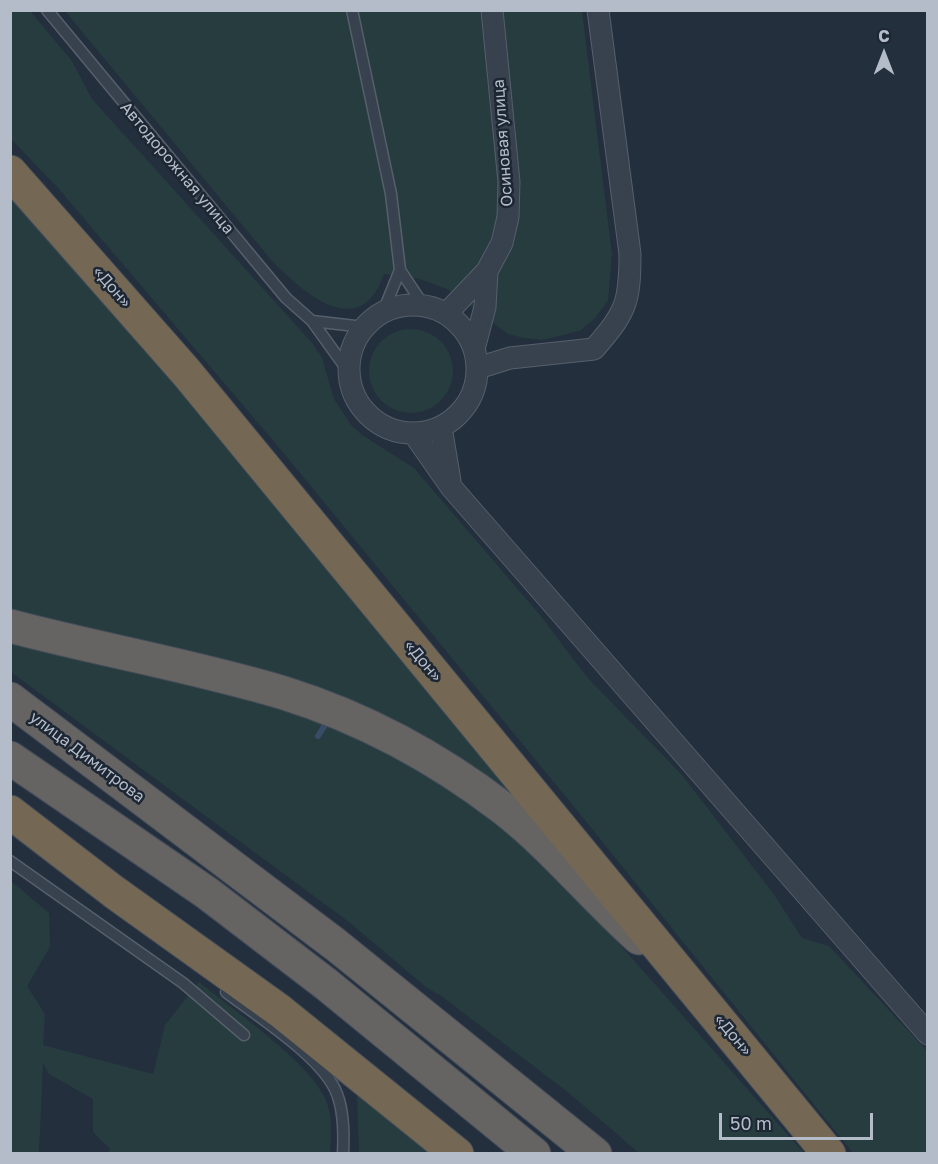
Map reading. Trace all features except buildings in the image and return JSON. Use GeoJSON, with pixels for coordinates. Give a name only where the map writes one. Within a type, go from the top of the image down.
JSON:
{"type":"FeatureCollection","features":[{"type":"Feature","properties":{"kind":"highway","name":"«Дон»"},"geometry":{"type":"LineString","coordinates":[[10,172],[186,372],[691,986],[810,1127],[829,1154]]}},
{"type":"Feature","properties":{"kind":"highway"},"geometry":{"type":"LineString","coordinates":[[10,626],[205,671],[286,694],[359,722],[410,747],[460,778],[523,825],[602,905],[691,986]]}},
{"type":"Feature","properties":{"kind":"highway","name":"улица Димитрова"},"geometry":{"type":"LineString","coordinates":[[10,699],[336,945],[595,1154]]}},
{"type":"Feature","properties":{"kind":"highway"},"geometry":{"type":"LineString","coordinates":[[17,763],[107,840],[287,980],[501,1154]]}},
{"type":"Feature","properties":{"kind":"highway"},"geometry":{"type":"LineString","coordinates":[[17,763],[207,893],[326,984],[534,1154]]}},
{"type":"Feature","properties":{"kind":"highway"},"geometry":{"type":"LineString","coordinates":[[10,812],[114,892],[280,1011],[457,1154]]}},
{"type":"Feature","properties":{"kind":"street","name":"Осиновая улица"},"geometry":{"type":"LineString","coordinates":[[487,271],[502,243],[508,217],[509,182],[492,10]]}},
{"type":"Feature","properties":{"kind":"street"},"geometry":{"type":"LineString","coordinates":[[476,359],[510,358],[594,349],[617,322],[630,291],[630,254],[598,10]]}},
{"type":"Feature","properties":{"kind":"street"},"geometry":{"type":"LineString","coordinates":[[446,314],[487,271]]}},
{"type":"Feature","properties":{"kind":"street"},"geometry":{"type":"LineString","coordinates":[[476,359],[465,331],[446,314],[424,306],[401,306],[383,312],[363,327],[352,347],[348,371],[350,385],[361,407],[373,420],[394,431],[414,434],[441,427],[466,407],[475,389],[476,359],[485,307],[487,271]]}},
{"type":"Feature","properties":{"kind":"street"},"geometry":{"type":"LineString","coordinates":[[441,427],[451,487]]}},
{"type":"Feature","properties":{"kind":"street"},"geometry":{"type":"LineString","coordinates":[[414,434],[451,487],[927,1034]]}},
{"type":"Feature","properties":{"kind":"lane","name":"Автодорожная улица"},"geometry":{"type":"LineString","coordinates":[[47,10],[271,280],[312,321],[348,371]]}},
{"type":"Feature","properties":{"kind":"lane"},"geometry":{"type":"LineString","coordinates":[[352,10],[391,194],[399,270],[383,312]]}},
{"type":"Feature","properties":{"kind":"lane"},"geometry":{"type":"LineString","coordinates":[[399,270],[424,306]]}},
{"type":"Feature","properties":{"kind":"lane"},"geometry":{"type":"LineString","coordinates":[[312,321],[363,327]]}},
{"type":"Feature","properties":{"kind":"lane"},"geometry":{"type":"LineString","coordinates":[[10,861],[183,983],[244,1035]]}},
{"type":"Feature","properties":{"kind":"lane"},"geometry":{"type":"LineString","coordinates":[[114,892],[177,952]]}},
{"type":"Feature","properties":{"kind":"lane"},"geometry":{"type":"LineString","coordinates":[[212,981],[312,1059],[325,1073],[337,1094],[343,1126],[343,1154]]}},
{"type":"Feature","properties":{"kind":"green space"},"geometry":{"type":"Polygon","coordinates":[[[11,10],[30,11],[72,61],[92,99],[313,344],[322,358],[334,399],[351,425],[362,435],[414,468],[540,615],[586,676],[682,775],[773,893],[802,938],[829,946],[927,1051],[927,1153],[853,1153],[580,814],[282,451],[58,188],[11,139],[11,10]]]}},
{"type":"Feature","properties":{"kind":"green space"},"geometry":{"type":"Polygon","coordinates":[[[65,11],[582,11],[612,255],[608,300],[596,317],[581,330],[542,340],[508,334],[447,289],[420,279],[384,274],[374,295],[361,306],[346,309],[315,297],[299,286],[272,261],[65,11]]]}},
{"type":"Feature","properties":{"kind":"green space"},"geometry":{"type":"Polygon","coordinates":[[[11,191],[100,294],[515,797],[454,762],[11,615],[11,191]]]}},
{"type":"Feature","properties":{"kind":"green space"},"geometry":{"type":"Polygon","coordinates":[[[411,329],[427,332],[441,341],[450,355],[453,371],[450,387],[441,401],[427,410],[411,413],[395,410],[381,401],[372,387],[369,371],[372,355],[381,341],[395,332],[411,329]]]}},
{"type":"Feature","properties":{"kind":"green space"},"geometry":{"type":"Polygon","coordinates":[[[10,637],[198,681],[351,731],[478,805],[576,895],[804,1153],[639,1153],[569,1093],[440,995],[427,988],[349,922],[11,672],[10,637]]]}},
{"type":"Feature","properties":{"kind":"green space"},"geometry":{"type":"Polygon","coordinates":[[[10,880],[49,913],[50,947],[27,986],[45,1014],[43,1045],[153,1074],[165,1025],[199,982],[286,1052],[316,1083],[325,1098],[329,1111],[330,1153],[109,1153],[110,1149],[93,1132],[93,1099],[49,1074],[43,1063],[39,1153],[11,1153],[10,880]]]}},
{"type":"Feature","properties":{"kind":"green space"},"geometry":{"type":"Polygon","coordinates":[[[357,1095],[430,1153],[359,1153],[357,1095]]]}},
{"type":"Feature","properties":{"kind":"waterway"},"geometry":{"type":"LineString","coordinates":[[318,736],[328,720]]}}]}
